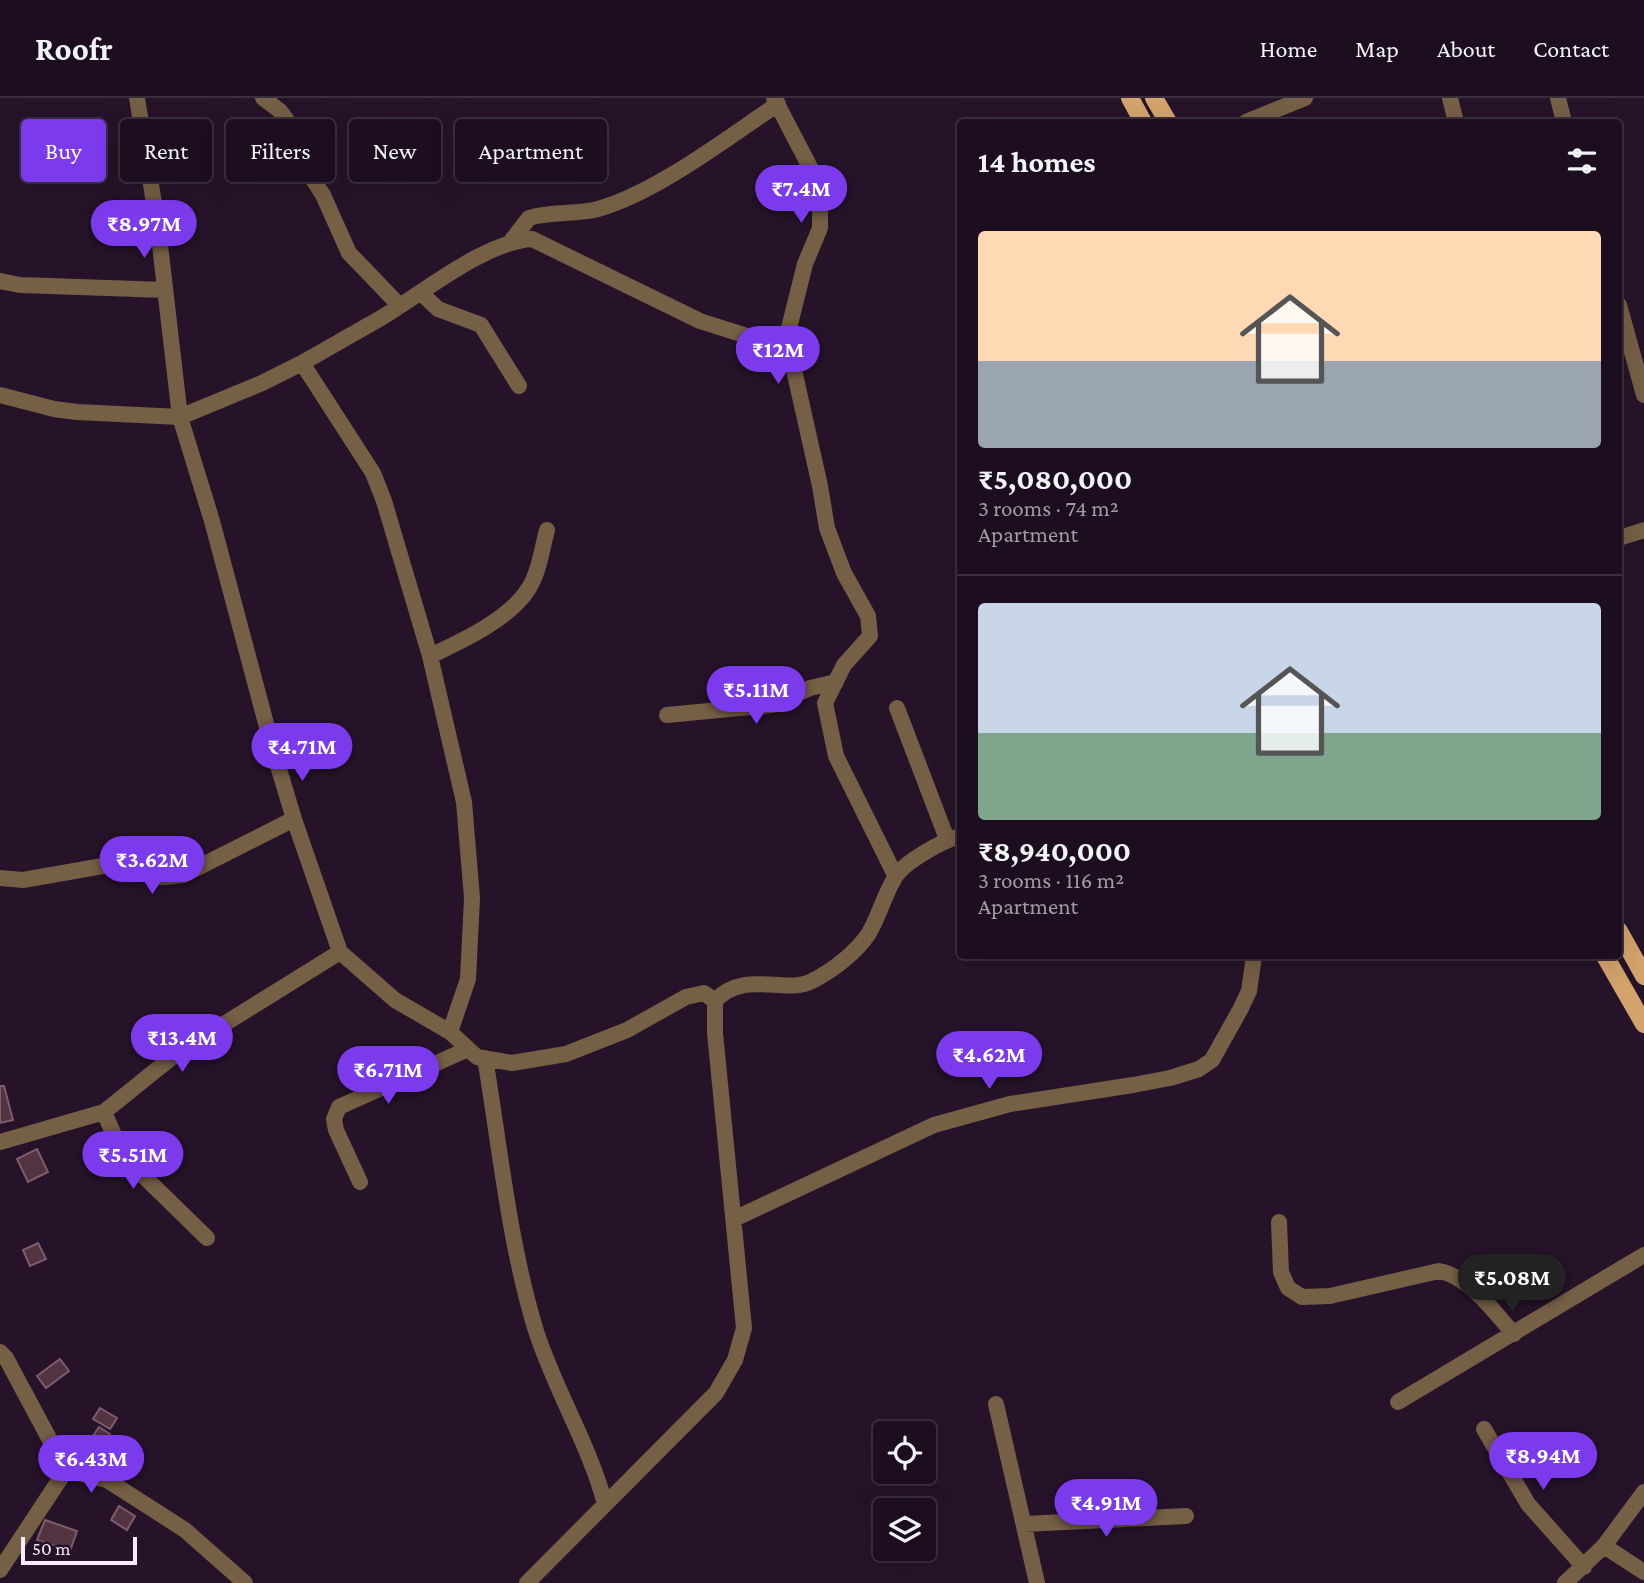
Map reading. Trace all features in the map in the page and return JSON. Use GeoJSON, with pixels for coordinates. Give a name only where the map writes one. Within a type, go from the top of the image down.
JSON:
{"type":"FeatureCollection","features":[{"type":"Feature","properties":{"kind":"main road"},"geometry":{"type":"LineString","coordinates":[[1129,98],[1141,119]]}},
{"type":"Feature","properties":{"kind":"main road"},"geometry":{"type":"LineString","coordinates":[[1154,98],[1166,119]]}},
{"type":"Feature","properties":{"kind":"main road"},"geometry":{"type":"LineString","coordinates":[[1622,935],[1639,955],[1644,976]]}},
{"type":"Feature","properties":{"kind":"main road"},"geometry":{"type":"LineString","coordinates":[[1607,959],[1644,1024]]}},
{"type":"Feature","properties":{"kind":"street"},"geometry":{"type":"LineString","coordinates":[[137,98],[158,228],[180,416],[212,521],[294,819],[340,952],[395,1000],[450,1032],[477,1057],[512,1062],[566,1054],[626,1030],[687,996],[704,993],[715,1001]]}},
{"type":"Feature","properties":{"kind":"street"},"geometry":{"type":"LineString","coordinates":[[262,98],[280,111],[288,122],[298,156],[323,195],[349,253],[400,306]]}},
{"type":"Feature","properties":{"kind":"street"},"geometry":{"type":"LineString","coordinates":[[1254,119],[1305,98]]}},
{"type":"Feature","properties":{"kind":"street"},"geometry":{"type":"LineString","coordinates":[[1450,98],[1455,119]]}},
{"type":"Feature","properties":{"kind":"street"},"geometry":{"type":"LineString","coordinates":[[1558,98],[1562,119]]}},
{"type":"Feature","properties":{"kind":"street"},"geometry":{"type":"LineString","coordinates":[[512,240],[529,218],[587,211],[623,200],[690,163],[776,101],[813,173],[820,203],[820,228],[805,264],[783,352]]}},
{"type":"Feature","properties":{"kind":"street"},"geometry":{"type":"LineString","coordinates":[[0,395],[65,411],[180,416],[262,383],[302,363],[488,251],[512,240],[532,239],[689,316],[769,343],[783,352],[794,370],[827,528],[844,573],[867,616],[870,636],[844,665],[825,703],[836,756],[895,875]]}},
{"type":"Feature","properties":{"kind":"street"},"geometry":{"type":"LineString","coordinates":[[0,281],[20,285],[165,290]]}},
{"type":"Feature","properties":{"kind":"street"},"geometry":{"type":"LineString","coordinates":[[421,293],[438,309],[481,325],[519,386]]}},
{"type":"Feature","properties":{"kind":"street"},"geometry":{"type":"LineString","coordinates":[[1622,316],[1644,395]]}},
{"type":"Feature","properties":{"kind":"street"},"geometry":{"type":"LineString","coordinates":[[302,363],[373,473],[384,501],[430,656],[464,802],[472,898],[468,979],[450,1032]]}},
{"type":"Feature","properties":{"kind":"street"},"geometry":{"type":"LineString","coordinates":[[430,656],[468,639],[516,604],[530,587],[547,530]]}},
{"type":"Feature","properties":{"kind":"street"},"geometry":{"type":"LineString","coordinates":[[1622,537],[1644,530]]}},
{"type":"Feature","properties":{"kind":"street"},"geometry":{"type":"LineString","coordinates":[[667,715],[772,705],[810,688],[836,682]]}},
{"type":"Feature","properties":{"kind":"street"},"geometry":{"type":"LineString","coordinates":[[527,1583],[716,1393],[735,1360],[744,1328],[715,1033],[715,1001],[722,993],[748,984],[808,984],[831,972],[869,934],[895,875],[954,838],[897,708]]}},
{"type":"Feature","properties":{"kind":"street"},"geometry":{"type":"LineString","coordinates":[[0,878],[23,880],[114,864],[150,877],[183,875],[294,819]]}},
{"type":"Feature","properties":{"kind":"street"},"geometry":{"type":"LineString","coordinates":[[0,1142],[104,1112],[176,1054],[340,952]]}},
{"type":"Feature","properties":{"kind":"street"},"geometry":{"type":"LineString","coordinates":[[734,1219],[934,1125],[1010,1104],[1158,1081],[1199,1069],[1212,1060],[1241,1010],[1249,991],[1254,959]]}},
{"type":"Feature","properties":{"kind":"street"},"geometry":{"type":"LineString","coordinates":[[360,1182],[336,1130],[334,1119],[339,1107],[468,1049]]}},
{"type":"Feature","properties":{"kind":"street"},"geometry":{"type":"LineString","coordinates":[[485,1058],[520,1269],[537,1332],[565,1404],[586,1446],[605,1504]]}},
{"type":"Feature","properties":{"kind":"street"},"geometry":{"type":"LineString","coordinates":[[104,1112],[123,1156],[207,1238]]}},
{"type":"Feature","properties":{"kind":"street"},"geometry":{"type":"LineString","coordinates":[[1279,1222],[1281,1272],[1294,1293],[1302,1297],[1330,1296],[1439,1271],[1450,1273],[1473,1290],[1514,1334]]}},
{"type":"Feature","properties":{"kind":"street"},"geometry":{"type":"LineString","coordinates":[[1398,1402],[1644,1255]]}},
{"type":"Feature","properties":{"kind":"street"},"geometry":{"type":"LineString","coordinates":[[0,1352],[6,1358],[66,1470],[107,1480],[185,1530],[245,1583]]}},
{"type":"Feature","properties":{"kind":"street"},"geometry":{"type":"LineString","coordinates":[[996,1404],[1037,1583]]}},
{"type":"Feature","properties":{"kind":"street"},"geometry":{"type":"LineString","coordinates":[[1484,1429],[1528,1504],[1584,1567]]}},
{"type":"Feature","properties":{"kind":"street"},"geometry":{"type":"LineString","coordinates":[[0,1570],[66,1470]]}},
{"type":"Feature","properties":{"kind":"street"},"geometry":{"type":"LineString","coordinates":[[1565,1583],[1604,1546],[1644,1492]]}},
{"type":"Feature","properties":{"kind":"street"},"geometry":{"type":"LineString","coordinates":[[1024,1524],[1186,1516]]}},
{"type":"Feature","properties":{"kind":"street"},"geometry":{"type":"LineString","coordinates":[[1604,1546],[1644,1572]]}},
{"type":"Feature","properties":{"kind":"building"},"geometry":{"type":"Polygon","coordinates":[[[0,1086],[4,1086],[13,1120],[0,1123],[0,1086]]]}},
{"type":"Feature","properties":{"kind":"building"},"geometry":{"type":"Polygon","coordinates":[[[37,1149],[48,1172],[28,1182],[17,1159],[37,1149]]]}},
{"type":"Feature","properties":{"kind":"building"},"geometry":{"type":"Polygon","coordinates":[[[38,1243],[46,1259],[30,1266],[23,1250],[38,1243]]]}},
{"type":"Feature","properties":{"kind":"building"},"geometry":{"type":"Polygon","coordinates":[[[60,1359],[69,1371],[46,1388],[37,1376],[60,1359]]]}},
{"type":"Feature","properties":{"kind":"building"},"geometry":{"type":"Polygon","coordinates":[[[100,1408],[117,1418],[110,1429],[93,1419],[100,1408]]]}},
{"type":"Feature","properties":{"kind":"building"},"geometry":{"type":"Polygon","coordinates":[[[99,1427],[110,1434],[94,1460],[82,1452],[99,1427]]]}},
{"type":"Feature","properties":{"kind":"building"},"geometry":{"type":"Polygon","coordinates":[[[119,1506],[135,1516],[127,1530],[111,1520],[119,1506]]]}},
{"type":"Feature","properties":{"kind":"building"},"geometry":{"type":"Polygon","coordinates":[[[45,1520],[77,1531],[70,1551],[37,1540],[45,1520]]]}}]}
